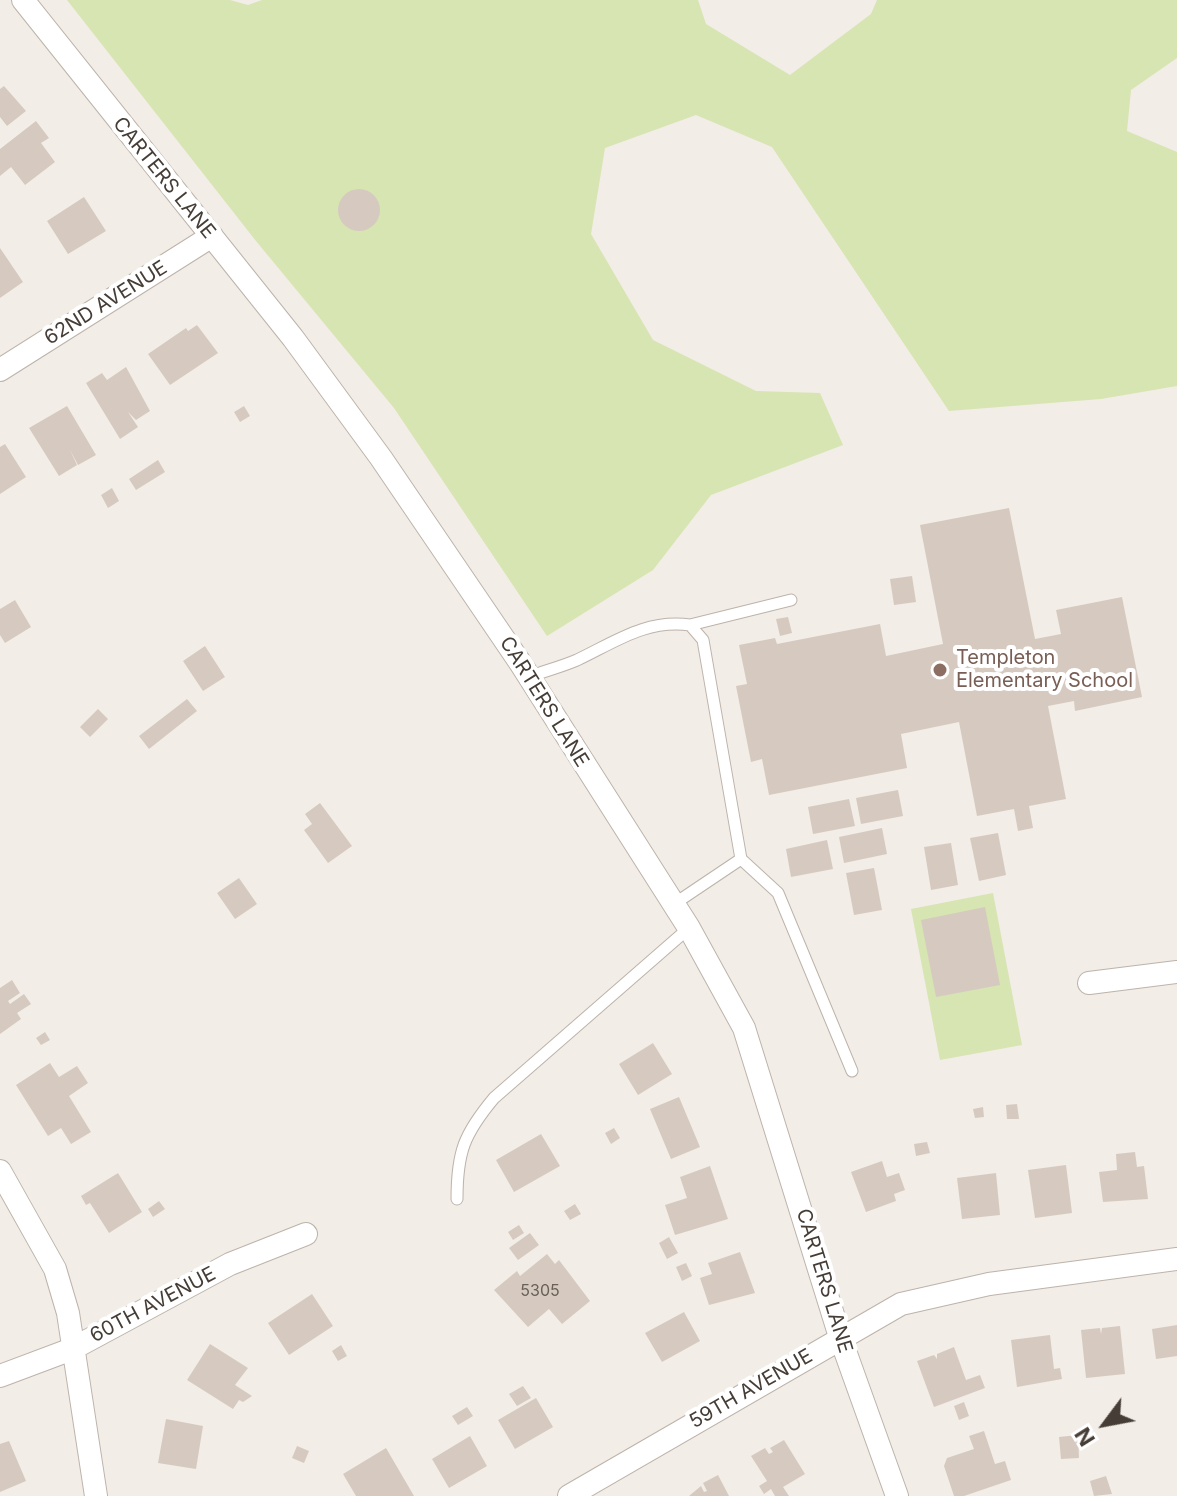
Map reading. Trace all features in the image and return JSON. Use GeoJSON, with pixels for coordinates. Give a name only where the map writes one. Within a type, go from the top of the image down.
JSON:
{"type":"FeatureCollection","features":[{"type":"Feature","properties":{"kind":"street","name":"CARTERS LANE"},"geometry":{"type":"LineString","coordinates":[[23,0],[212,236],[381,458],[529,677],[689,928],[744,1028],[840,1337],[897,1496]]}},
{"type":"Feature","properties":{"kind":"street","name":"62ND AVENUE"},"geometry":{"type":"LineString","coordinates":[[0,370],[212,236]]}},
{"type":"Feature","properties":{"kind":"street"},"geometry":{"type":"LineString","coordinates":[[1089,983],[1177,972]]}},
{"type":"Feature","properties":{"kind":"street"},"geometry":{"type":"LineString","coordinates":[[0,1171],[55,1269],[68,1313],[96,1496]]}},
{"type":"Feature","properties":{"kind":"street","name":"60TH AVENUE"},"geometry":{"type":"LineString","coordinates":[[0,1376],[72,1349],[230,1264],[306,1234]]}},
{"type":"Feature","properties":{"kind":"street","name":"59TH AVENUE"},"geometry":{"type":"LineString","coordinates":[[569,1496],[901,1304],[939,1294],[1177,1259]]}},
{"type":"Feature","properties":{"kind":"lane"},"geometry":{"type":"LineString","coordinates":[[529,677],[575,661],[629,632],[666,622],[690,625],[791,600]]}},
{"type":"Feature","properties":{"kind":"lane"},"geometry":{"type":"LineString","coordinates":[[690,625],[703,640],[741,859],[778,893],[852,1071]]}},
{"type":"Feature","properties":{"kind":"lane"},"geometry":{"type":"LineString","coordinates":[[674,904],[741,859]]}},
{"type":"Feature","properties":{"kind":"lane"},"geometry":{"type":"LineString","coordinates":[[457,1199],[460,1147],[484,1109],[689,928]]}},
{"type":"Feature","properties":{"kind":"green space"},"geometry":{"type":"Polygon","coordinates":[[[67,0],[230,0],[248,5],[262,0],[698,0],[706,24],[790,75],[871,14],[877,0],[1177,0],[1177,58],[1131,90],[1127,131],[1177,152],[1177,386],[1101,399],[949,411],[772,147],[696,115],[605,148],[591,234],[653,340],[756,391],[820,393],[843,445],[711,495],[653,570],[547,636],[394,408],[256,241],[67,0]]]}},
{"type":"Feature","properties":{"kind":"green space"},"geometry":{"type":"Polygon","coordinates":[[[993,893],[1022,1045],[940,1060],[911,909],[993,893]]]}},
{"type":"Feature","properties":{"kind":"building"},"geometry":{"type":"Polygon","coordinates":[[[4,86],[26,111],[7,126],[0,117],[0,89],[4,86]]]}},
{"type":"Feature","properties":{"kind":"building"},"geometry":{"type":"Polygon","coordinates":[[[36,121],[49,138],[41,143],[55,162],[25,185],[11,167],[0,176],[0,149],[36,121]]]}},
{"type":"Feature","properties":{"kind":"building"},"geometry":{"type":"Polygon","coordinates":[[[359,189],[374,195],[380,210],[374,225],[359,231],[344,225],[338,210],[344,195],[359,189]]]}},
{"type":"Feature","properties":{"kind":"building"},"geometry":{"type":"Polygon","coordinates":[[[84,197],[106,231],[68,254],[47,221],[84,197]]]}},
{"type":"Feature","properties":{"kind":"building"},"geometry":{"type":"Polygon","coordinates":[[[0,248],[23,282],[0,298],[0,248]]]}},
{"type":"Feature","properties":{"kind":"building"},"geometry":{"type":"Polygon","coordinates":[[[197,325],[218,353],[170,385],[148,354],[186,328],[188,331],[197,325]]]}},
{"type":"Feature","properties":{"kind":"building"},"geometry":{"type":"Polygon","coordinates":[[[126,367],[150,411],[136,420],[128,412],[138,427],[120,439],[86,383],[102,373],[107,380],[126,367]]]}},
{"type":"Feature","properties":{"kind":"building"},"geometry":{"type":"Polygon","coordinates":[[[67,406],[96,455],[78,465],[70,450],[77,465],[59,476],[29,428],[67,406]]]}},
{"type":"Feature","properties":{"kind":"building"},"geometry":{"type":"Polygon","coordinates":[[[244,406],[250,416],[240,422],[234,412],[244,406]]]}},
{"type":"Feature","properties":{"kind":"building"},"geometry":{"type":"Polygon","coordinates":[[[5,444],[26,477],[0,494],[0,447],[5,444]]]}},
{"type":"Feature","properties":{"kind":"building"},"geometry":{"type":"Polygon","coordinates":[[[158,460],[165,472],[136,490],[129,479],[158,460]]]}},
{"type":"Feature","properties":{"kind":"building"},"geometry":{"type":"Polygon","coordinates":[[[112,488],[119,501],[108,508],[101,495],[112,488]]]}},
{"type":"Feature","properties":{"kind":"building","name":"Templeton Elementary School"},"geometry":{"type":"Polygon","coordinates":[[[1009,508],[1035,639],[1061,634],[1056,610],[1122,597],[1142,697],[1075,711],[1074,701],[1048,706],[1066,799],[1029,806],[1033,828],[1018,831],[1014,809],[977,816],[959,722],[901,734],[907,768],[769,795],[762,759],[751,762],[736,686],[747,684],[739,645],[775,638],[777,644],[880,624],[886,656],[943,644],[920,525],[1009,508]]]}},
{"type":"Feature","properties":{"kind":"building"},"geometry":{"type":"Polygon","coordinates":[[[912,576],[916,602],[894,605],[890,579],[912,576]]]}},
{"type":"Feature","properties":{"kind":"building"},"geometry":{"type":"Polygon","coordinates":[[[15,600],[31,627],[5,643],[0,635],[0,609],[15,600]]]}},
{"type":"Feature","properties":{"kind":"building"},"geometry":{"type":"Polygon","coordinates":[[[788,617],[792,633],[780,636],[776,619],[788,617]]]}},
{"type":"Feature","properties":{"kind":"building"},"geometry":{"type":"Polygon","coordinates":[[[205,646],[225,677],[203,691],[183,661],[205,646]]]}},
{"type":"Feature","properties":{"kind":"building"},"geometry":{"type":"Polygon","coordinates":[[[187,699],[197,711],[149,749],[139,736],[187,699]]]}},
{"type":"Feature","properties":{"kind":"building"},"geometry":{"type":"Polygon","coordinates":[[[98,709],[108,719],[90,737],[80,727],[98,709]]]}},
{"type":"Feature","properties":{"kind":"building"},"geometry":{"type":"Polygon","coordinates":[[[898,790],[903,816],[861,824],[856,798],[898,790]]]}},
{"type":"Feature","properties":{"kind":"building"},"geometry":{"type":"Polygon","coordinates":[[[849,799],[855,826],[813,834],[808,807],[849,799]]]}},
{"type":"Feature","properties":{"kind":"building"},"geometry":{"type":"Polygon","coordinates":[[[320,803],[352,846],[328,863],[304,830],[312,824],[305,814],[320,803]]]}},
{"type":"Feature","properties":{"kind":"building"},"geometry":{"type":"Polygon","coordinates":[[[882,828],[887,854],[844,863],[839,837],[882,828]]]}},
{"type":"Feature","properties":{"kind":"building"},"geometry":{"type":"Polygon","coordinates":[[[998,833],[1006,875],[979,881],[970,838],[998,833]]]}},
{"type":"Feature","properties":{"kind":"building"},"geometry":{"type":"Polygon","coordinates":[[[827,840],[833,869],[791,877],[786,849],[827,840]]]}},
{"type":"Feature","properties":{"kind":"building"},"geometry":{"type":"Polygon","coordinates":[[[951,843],[958,885],[931,890],[924,847],[951,843]]]}},
{"type":"Feature","properties":{"kind":"building"},"geometry":{"type":"Polygon","coordinates":[[[874,868],[882,910],[854,915],[846,873],[874,868]]]}},
{"type":"Feature","properties":{"kind":"building"},"geometry":{"type":"Polygon","coordinates":[[[239,878],[257,904],[235,919],[217,893],[239,878]]]}},
{"type":"Feature","properties":{"kind":"building"},"geometry":{"type":"Polygon","coordinates":[[[985,907],[1000,985],[936,997],[921,920],[985,907]]]}},
{"type":"Feature","properties":{"kind":"building"},"geometry":{"type":"Polygon","coordinates":[[[12,980],[20,993],[8,1001],[10,1004],[24,994],[31,1004],[17,1013],[21,1019],[0,1034],[0,988],[12,980]]]}},
{"type":"Feature","properties":{"kind":"building"},"geometry":{"type":"Polygon","coordinates":[[[45,1032],[50,1040],[41,1045],[36,1038],[45,1032]]]}},
{"type":"Feature","properties":{"kind":"building"},"geometry":{"type":"Polygon","coordinates":[[[653,1043],[672,1074],[638,1095],[619,1064],[653,1043]]]}},
{"type":"Feature","properties":{"kind":"building"},"geometry":{"type":"Polygon","coordinates":[[[50,1063],[59,1077],[77,1066],[88,1083],[69,1096],[91,1132],[71,1144],[61,1128],[48,1136],[16,1085],[50,1063]]]}},
{"type":"Feature","properties":{"kind":"building"},"geometry":{"type":"Polygon","coordinates":[[[679,1097],[700,1147],[671,1159],[650,1109],[679,1097]]]}},
{"type":"Feature","properties":{"kind":"building"},"geometry":{"type":"Polygon","coordinates":[[[1017,1104],[1019,1119],[1007,1119],[1006,1105],[1017,1104]]]}},
{"type":"Feature","properties":{"kind":"building"},"geometry":{"type":"Polygon","coordinates":[[[983,1107],[984,1117],[975,1118],[973,1109],[983,1107]]]}},
{"type":"Feature","properties":{"kind":"building"},"geometry":{"type":"Polygon","coordinates":[[[614,1128],[620,1138],[611,1144],[605,1133],[614,1128]]]}},
{"type":"Feature","properties":{"kind":"building"},"geometry":{"type":"Polygon","coordinates":[[[541,1134],[560,1166],[514,1192],[496,1160],[541,1134]]]}},
{"type":"Feature","properties":{"kind":"building"},"geometry":{"type":"Polygon","coordinates":[[[927,1142],[930,1153],[916,1156],[914,1144],[927,1142]]]}},
{"type":"Feature","properties":{"kind":"building"},"geometry":{"type":"Polygon","coordinates":[[[1135,1152],[1137,1167],[1144,1166],[1148,1199],[1103,1202],[1099,1172],[1117,1170],[1116,1154],[1135,1152]]]}},
{"type":"Feature","properties":{"kind":"building"},"geometry":{"type":"Polygon","coordinates":[[[882,1161],[887,1177],[899,1173],[905,1190],[894,1194],[896,1201],[866,1212],[851,1172],[882,1161]]]}},
{"type":"Feature","properties":{"kind":"building"},"geometry":{"type":"Polygon","coordinates":[[[1066,1165],[1072,1213],[1035,1218],[1028,1170],[1066,1165]]]}},
{"type":"Feature","properties":{"kind":"building"},"geometry":{"type":"Polygon","coordinates":[[[710,1166],[728,1219],[675,1235],[665,1205],[687,1198],[680,1177],[710,1166]]]}},
{"type":"Feature","properties":{"kind":"building"},"geometry":{"type":"Polygon","coordinates":[[[118,1173],[142,1212],[109,1233],[90,1203],[86,1205],[81,1196],[118,1173]]]}},
{"type":"Feature","properties":{"kind":"building"},"geometry":{"type":"Polygon","coordinates":[[[996,1173],[1000,1215],[962,1219],[957,1178],[996,1173]]]}},
{"type":"Feature","properties":{"kind":"building"},"geometry":{"type":"Polygon","coordinates":[[[159,1201],[165,1209],[153,1217],[148,1209],[159,1201]]]}},
{"type":"Feature","properties":{"kind":"building"},"geometry":{"type":"Polygon","coordinates":[[[575,1204],[581,1214],[570,1220],[564,1211],[575,1204]]]}},
{"type":"Feature","properties":{"kind":"building"},"geometry":{"type":"Polygon","coordinates":[[[519,1225],[524,1233],[513,1240],[508,1232],[519,1225]]]}},
{"type":"Feature","properties":{"kind":"building"},"geometry":{"type":"Polygon","coordinates":[[[530,1233],[539,1245],[518,1260],[509,1248],[530,1233]]]}},
{"type":"Feature","properties":{"kind":"building"},"geometry":{"type":"Polygon","coordinates":[[[669,1237],[678,1253],[667,1259],[659,1243],[669,1237]]]}},
{"type":"Feature","properties":{"kind":"building"},"geometry":{"type":"Polygon","coordinates":[[[740,1252],[755,1293],[709,1305],[700,1278],[712,1274],[708,1263],[740,1252]]]}},
{"type":"Feature","properties":{"kind":"building"},"geometry":{"type":"Polygon","coordinates":[[[547,1254],[555,1264],[559,1260],[590,1301],[562,1324],[549,1309],[528,1327],[494,1290],[517,1271],[520,1276],[547,1254]]]}},
{"type":"Feature","properties":{"kind":"building"},"geometry":{"type":"Polygon","coordinates":[[[686,1263],[692,1276],[682,1281],[676,1267],[686,1263]]]}},
{"type":"Feature","properties":{"kind":"building"},"geometry":{"type":"Polygon","coordinates":[[[312,1294],[333,1326],[289,1355],[268,1323],[312,1294]]]}},
{"type":"Feature","properties":{"kind":"building"},"geometry":{"type":"Polygon","coordinates":[[[684,1312],[700,1341],[662,1362],[645,1333],[684,1312]]]}},
{"type":"Feature","properties":{"kind":"building"},"geometry":{"type":"Polygon","coordinates":[[[1177,1325],[1177,1356],[1156,1359],[1152,1329],[1177,1325]]]}},
{"type":"Feature","properties":{"kind":"building"},"geometry":{"type":"Polygon","coordinates":[[[1120,1326],[1125,1374],[1086,1378],[1081,1330],[1100,1328],[1101,1334],[1102,1328],[1120,1326]]]}},
{"type":"Feature","properties":{"kind":"building"},"geometry":{"type":"Polygon","coordinates":[[[1050,1335],[1054,1369],[1060,1368],[1062,1379],[1017,1387],[1011,1340],[1050,1335]]]}},
{"type":"Feature","properties":{"kind":"building"},"geometry":{"type":"Polygon","coordinates":[[[210,1344],[248,1368],[235,1385],[252,1396],[243,1402],[239,1400],[233,1409],[187,1380],[210,1344]]]}},
{"type":"Feature","properties":{"kind":"building"},"geometry":{"type":"Polygon","coordinates":[[[341,1345],[347,1356],[338,1361],[332,1351],[341,1345]]]}},
{"type":"Feature","properties":{"kind":"building"},"geometry":{"type":"Polygon","coordinates":[[[954,1347],[966,1380],[980,1375],[985,1388],[934,1407],[917,1361],[934,1355],[937,1359],[937,1354],[954,1347]]]}},
{"type":"Feature","properties":{"kind":"building"},"geometry":{"type":"Polygon","coordinates":[[[523,1386],[531,1398],[517,1406],[509,1394],[523,1386]]]}},
{"type":"Feature","properties":{"kind":"building"},"geometry":{"type":"Polygon","coordinates":[[[536,1398],[553,1427],[515,1449],[498,1420],[536,1398]]]}},
{"type":"Feature","properties":{"kind":"building"},"geometry":{"type":"Polygon","coordinates":[[[964,1402],[969,1416],[959,1420],[954,1406],[964,1402]]]}},
{"type":"Feature","properties":{"kind":"building"},"geometry":{"type":"Polygon","coordinates":[[[467,1407],[473,1416],[458,1425],[452,1416],[467,1407]]]}},
{"type":"Feature","properties":{"kind":"building"},"geometry":{"type":"Polygon","coordinates":[[[166,1419],[203,1426],[196,1469],[158,1463],[166,1419]]]}},
{"type":"Feature","properties":{"kind":"building"},"geometry":{"type":"Polygon","coordinates":[[[984,1431],[995,1464],[1005,1461],[1011,1480],[964,1496],[954,1496],[944,1466],[947,1458],[974,1449],[969,1436],[984,1431]]]}},
{"type":"Feature","properties":{"kind":"building"},"geometry":{"type":"Polygon","coordinates":[[[1078,1435],[1079,1458],[1061,1459],[1059,1437],[1078,1435]]]}},
{"type":"Feature","properties":{"kind":"building"},"geometry":{"type":"Polygon","coordinates":[[[470,1436],[487,1466],[449,1488],[432,1459],[470,1436]]]}},
{"type":"Feature","properties":{"kind":"building"},"geometry":{"type":"Polygon","coordinates":[[[784,1440],[805,1474],[783,1487],[789,1496],[775,1496],[771,1489],[764,1494],[759,1486],[767,1481],[751,1456],[765,1448],[769,1454],[773,1452],[770,1448],[784,1440]]]}},
{"type":"Feature","properties":{"kind":"building"},"geometry":{"type":"Polygon","coordinates":[[[9,1441],[26,1481],[0,1492],[0,1444],[9,1441]]]}},
{"type":"Feature","properties":{"kind":"building"},"geometry":{"type":"Polygon","coordinates":[[[297,1446],[309,1451],[304,1463],[292,1458],[297,1446]]]}},
{"type":"Feature","properties":{"kind":"building"},"geometry":{"type":"Polygon","coordinates":[[[386,1448],[414,1496],[356,1496],[343,1474],[386,1448]]]}},
{"type":"Feature","properties":{"kind":"building"},"geometry":{"type":"Polygon","coordinates":[[[718,1475],[729,1496],[689,1496],[701,1486],[704,1492],[707,1491],[703,1483],[718,1475]]]}},
{"type":"Feature","properties":{"kind":"building"},"geometry":{"type":"Polygon","coordinates":[[[1106,1476],[1112,1494],[1094,1496],[1090,1481],[1106,1476]]]}},
{"type":"Feature","properties":{"kind":"place","name":"Templeton Elementary School"},"geometry":{"type":"Point","coordinates":[940,670]}}]}
